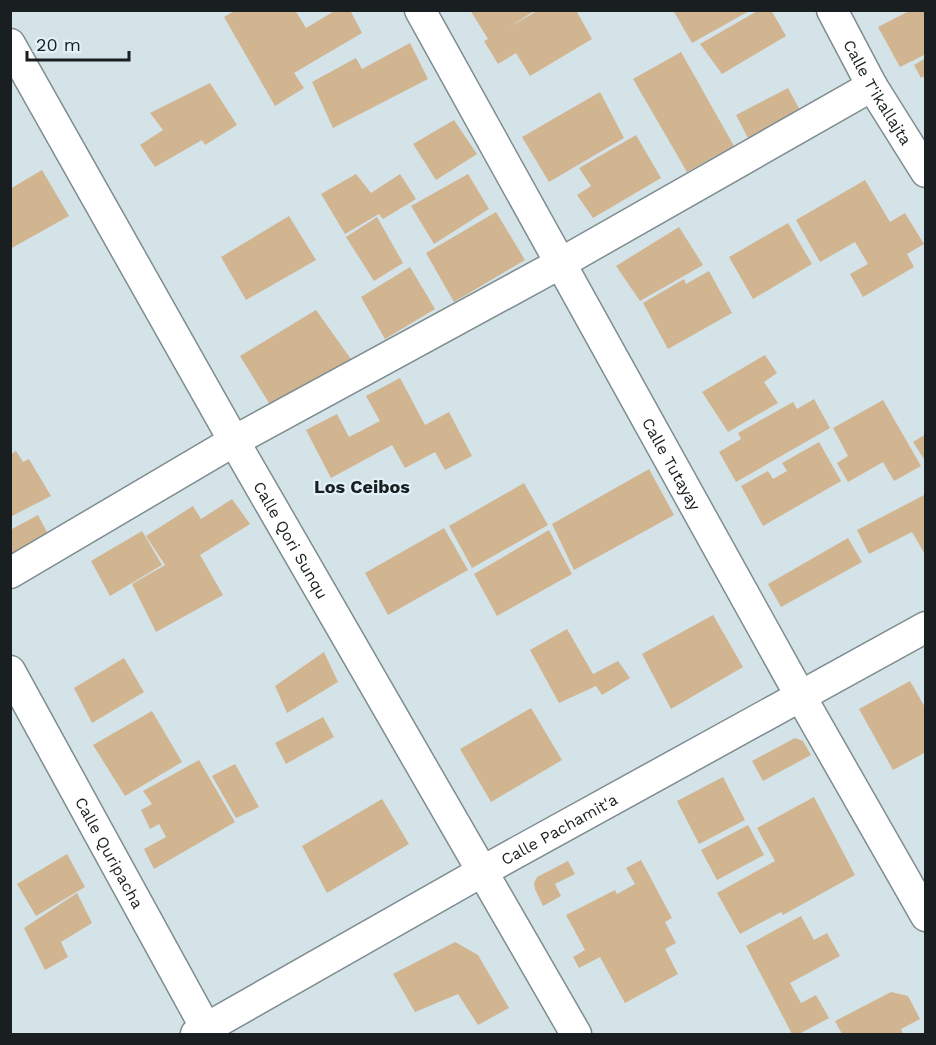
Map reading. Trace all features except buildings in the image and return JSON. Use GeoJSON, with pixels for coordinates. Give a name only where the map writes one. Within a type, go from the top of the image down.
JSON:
{"type":"FeatureCollection","features":[{"type":"Feature","properties":{"kind":"street","name":"Calle Tutayay"},"geometry":{"type":"LineString","coordinates":[[420,10],[801,697],[926,916]]}},
{"type":"Feature","properties":{"kind":"street","name":"Calle T'ikallajta"},"geometry":{"type":"LineString","coordinates":[[832,10],[872,86],[926,172]]}},
{"type":"Feature","properties":{"kind":"street","name":"Calle Qori Sunqu"},"geometry":{"type":"LineString","coordinates":[[10,44],[234,441],[576,1035]]}},
{"type":"Feature","properties":{"kind":"street"},"geometry":{"type":"LineString","coordinates":[[10,573],[234,441],[561,263],[872,86]]}},
{"type":"Feature","properties":{"kind":"street","name":"Calle Pachamit'a"},"geometry":{"type":"LineString","coordinates":[[203,1033],[483,871],[926,627]]}},
{"type":"Feature","properties":{"kind":"street","name":"Calle Quripacha"},"geometry":{"type":"LineString","coordinates":[[10,671],[203,1033]]}},
{"type":"Feature","properties":{"kind":"district","name":"Los Ceibos"},"geometry":{"type":"Point","coordinates":[362,486]}}]}
